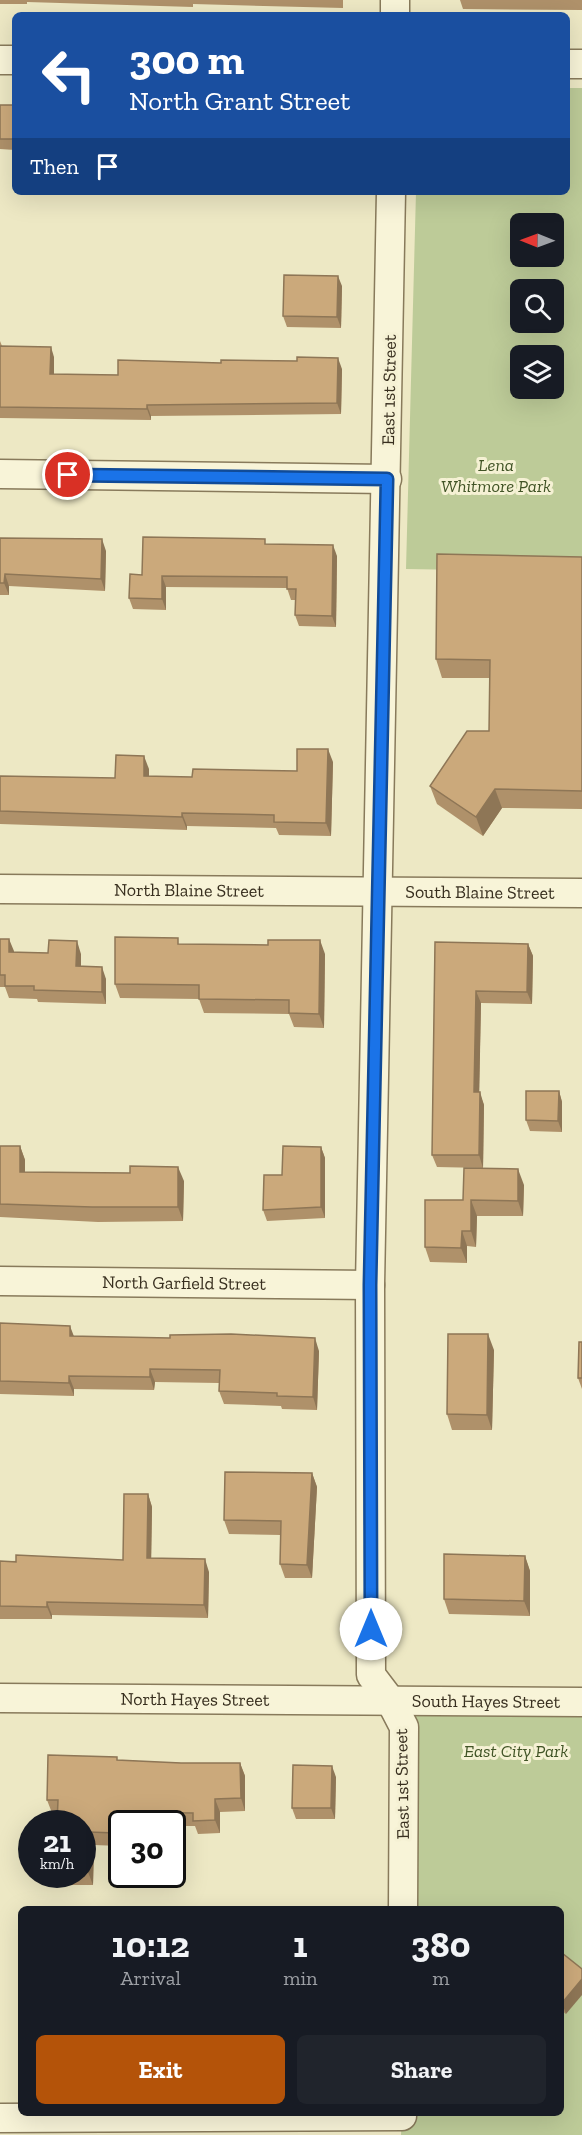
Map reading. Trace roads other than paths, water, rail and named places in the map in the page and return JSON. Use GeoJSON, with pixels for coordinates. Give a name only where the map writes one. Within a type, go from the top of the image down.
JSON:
{"type":"FeatureCollection","features":[{"type":"Feature","properties":{"kind":"street","name":"East 1st Street"},"geometry":{"type":"LineString","coordinates":[[392,195],[370,1285],[371,1675],[390,1700],[404,1727],[403,1906]]}},
{"type":"Feature","properties":{"kind":"street"},"geometry":{"type":"LineString","coordinates":[[0,474],[387,479]]}},
{"type":"Feature","properties":{"kind":"street","name":"North Blaine Street"},"geometry":{"type":"LineString","coordinates":[[0,889],[378,890]]}},
{"type":"Feature","properties":{"kind":"street","name":"South Blaine Street"},"geometry":{"type":"LineString","coordinates":[[378,890],[582,893]]}},
{"type":"Feature","properties":{"kind":"street","name":"North Garfield Street"},"geometry":{"type":"LineString","coordinates":[[0,1281],[370,1285]]}},
{"type":"Feature","properties":{"kind":"street","name":"North Hayes Street"},"geometry":{"type":"LineString","coordinates":[[0,1698],[390,1700]]}},
{"type":"Feature","properties":{"kind":"street","name":"South Hayes Street"},"geometry":{"type":"LineString","coordinates":[[390,1700],[582,1702]]}},
{"type":"Feature","properties":{"kind":"street"},"geometry":{"type":"LineString","coordinates":[[0,2118],[402,2121]]}},
{"type":"Feature","properties":{"kind":"park label","name":"Lena Whitmore Park"},"geometry":{"type":"Point","coordinates":[496,475]}},
{"type":"Feature","properties":{"kind":"park label","name":"East City Park"},"geometry":{"type":"Point","coordinates":[516,1751]}}]}
